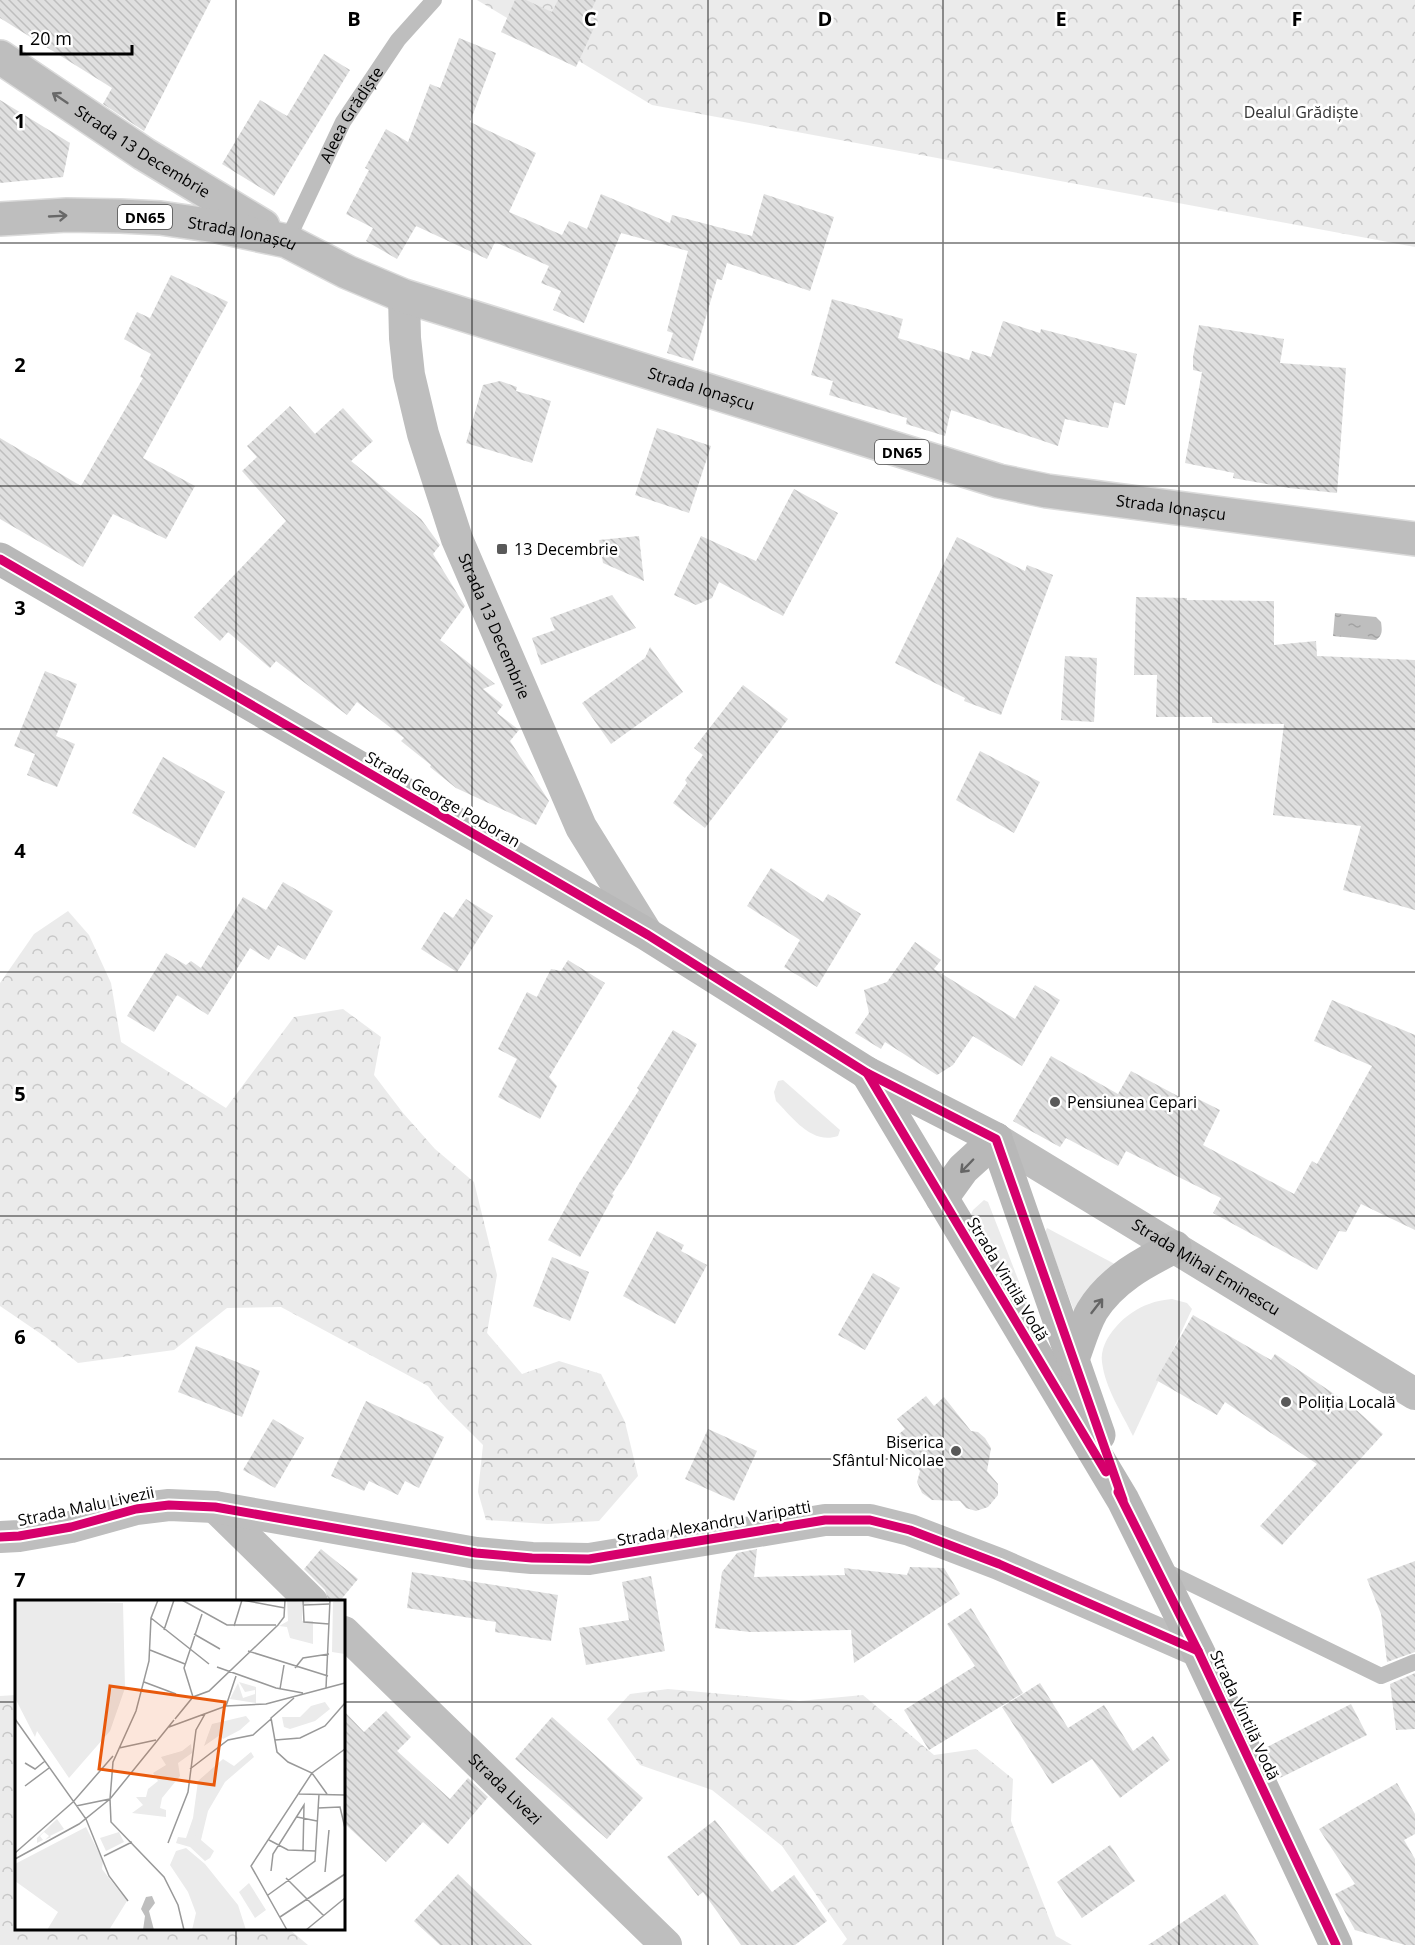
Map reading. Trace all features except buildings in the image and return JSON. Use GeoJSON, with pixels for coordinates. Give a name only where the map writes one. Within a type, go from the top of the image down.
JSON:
{"type":"FeatureCollection","features":[{"type":"Feature","properties":{"kind":"main road","name":"Strada 13 Decembrie"},"geometry":{"type":"LineString","coordinates":[[0,57],[144,154],[287,241]]}},
{"type":"Feature","properties":{"kind":"main road","name":"Strada Ionașcu"},"geometry":{"type":"LineString","coordinates":[[0,219],[67,215],[160,218],[216,226],[287,241],[347,272],[404,296],[999,481],[1047,491],[1415,539]]}},
{"type":"Feature","properties":{"kind":"main road","name":"Strada George Poboran"},"geometry":{"type":"LineString","coordinates":[[0,559],[648,935],[867,1073],[996,1139]]}},
{"type":"Feature","properties":{"kind":"main road","name":"Strada Vintilă Vodă"},"geometry":{"type":"LineString","coordinates":[[867,1073],[1123,1500],[1198,1651],[1336,1945]]}},
{"type":"Feature","properties":{"kind":"main road","name":"Strada Vintilă Vodă"},"geometry":{"type":"LineString","coordinates":[[996,1139],[1123,1500]]}},
{"type":"Feature","properties":{"kind":"main road"},"geometry":{"type":"LineString","coordinates":[[942,1198],[963,1169],[996,1139]]}},
{"type":"Feature","properties":{"kind":"main road"},"geometry":{"type":"LineString","coordinates":[[1073,1359],[1092,1311],[1113,1286],[1140,1264],[1175,1247]]}},
{"type":"Feature","properties":{"kind":"street","name":"Strada 13 Decembrie"},"geometry":{"type":"LineString","coordinates":[[404,296],[409,375],[423,434],[457,539],[581,827],[648,935]]}},
{"type":"Feature","properties":{"kind":"street","name":"Strada Mihai Eminescu"},"geometry":{"type":"LineString","coordinates":[[996,1139],[1415,1394]]}},
{"type":"Feature","properties":{"kind":"street","name":"Strada Malu Livezii"},"geometry":{"type":"LineString","coordinates":[[0,1537],[71,1527],[136,1509],[169,1505],[215,1507]]}},
{"type":"Feature","properties":{"kind":"street"},"geometry":{"type":"LineString","coordinates":[[215,1507],[310,1600]]}},
{"type":"Feature","properties":{"kind":"street","name":"Strada Alexandru Varipatti"},"geometry":{"type":"LineString","coordinates":[[215,1507],[476,1553],[532,1558],[589,1559],[825,1520],[870,1520],[910,1530],[999,1564],[1198,1651]]}},
{"type":"Feature","properties":{"kind":"street","name":"Strada Livezi"},"geometry":{"type":"LineString","coordinates":[[345,1633],[666,1945]]}},
{"type":"Feature","properties":{"kind":"lane","name":"Aleea Grădiște"},"geometry":{"type":"LineString","coordinates":[[287,241],[343,122],[398,40],[434,0]]}},
{"type":"Feature","properties":{"kind":"lane"},"geometry":{"type":"LineString","coordinates":[[1156,1567],[1381,1676],[1415,1662]]}},
{"type":"Feature","properties":{"kind":"green space","name":"Dealul Grădiște"},"geometry":{"type":"Polygon","coordinates":[[[477,0],[1415,0],[1415,247],[652,105],[477,0]]]}},
{"type":"Feature","properties":{"kind":"green space"},"geometry":{"type":"Polygon","coordinates":[[[68,911],[89,935],[111,983],[121,1042],[226,1108],[294,1017],[343,1009],[381,1037],[374,1075],[435,1149],[474,1182],[497,1275],[487,1333],[522,1374],[559,1361],[601,1374],[625,1422],[638,1476],[599,1521],[548,1524],[486,1520],[478,1492],[483,1445],[428,1386],[281,1307],[227,1308],[174,1350],[78,1363],[47,1338],[0,1306],[0,983],[34,934],[68,911]]]}},
{"type":"Feature","properties":{"kind":"green space"},"geometry":{"type":"Polygon","coordinates":[[[783,1080],[840,1130],[838,1136],[820,1137],[811,1133],[789,1115],[776,1101],[774,1092],[778,1081],[783,1080]]]}},
{"type":"Feature","properties":{"kind":"green space"},"geometry":{"type":"Polygon","coordinates":[[[984,1200],[988,1202],[1037,1328],[969,1219],[973,1210],[984,1200]]]}},
{"type":"Feature","properties":{"kind":"green space"},"geometry":{"type":"Polygon","coordinates":[[[1047,1228],[1124,1269],[1074,1311],[1045,1232],[1047,1228]]]}},
{"type":"Feature","properties":{"kind":"green space"},"geometry":{"type":"Polygon","coordinates":[[[1172,1299],[1187,1303],[1192,1309],[1133,1436],[1107,1381],[1102,1353],[1110,1335],[1124,1319],[1152,1303],[1172,1299]]]}},
{"type":"Feature","properties":{"kind":"green space"},"geometry":{"type":"Polygon","coordinates":[[[668,1689],[799,1701],[863,1695],[934,1755],[976,1749],[1013,1779],[1011,1821],[1056,1936],[1072,1945],[842,1945],[847,1939],[782,1846],[712,1790],[640,1765],[607,1719],[630,1694],[668,1689]]]}},
{"type":"Feature","properties":{"kind":"green space"},"geometry":{"type":"Polygon","coordinates":[[[15,1695],[15,1930],[290,1930],[308,1945],[0,1945],[0,1696],[15,1695]]]}},
{"type":"Feature","properties":{"kind":"water"},"geometry":{"type":"Polygon","coordinates":[[[1335,613],[1376,617],[1381,622],[1381,634],[1376,640],[1333,636],[1335,613]]]}},
{"type":"Feature","properties":{"kind":"cycle path"},"geometry":{"type":"LineString","coordinates":[[0,559],[648,935],[867,1073],[996,1139],[1123,1500]]}},
{"type":"Feature","properties":{"kind":"cycle path"},"geometry":{"type":"LineString","coordinates":[[867,1073],[1106,1472]]}},
{"type":"Feature","properties":{"kind":"cycle path"},"geometry":{"type":"LineString","coordinates":[[1118,1492],[1198,1651],[1336,1945]]}},
{"type":"Feature","properties":{"kind":"cycle path"},"geometry":{"type":"LineString","coordinates":[[0,1537],[71,1527],[136,1509],[169,1505],[215,1507],[476,1553],[532,1558],[589,1559],[825,1520],[870,1520],[910,1530],[999,1564],[1198,1651]]}},
{"type":"Feature","properties":{"kind":"place","name":"13 Decembrie"},"geometry":{"type":"Point","coordinates":[502,549]}},
{"type":"Feature","properties":{"kind":"place","name":"Pensiunea Cepari"},"geometry":{"type":"Point","coordinates":[1055,1102]}},
{"type":"Feature","properties":{"kind":"place","name":"Poliția Locală"},"geometry":{"type":"Point","coordinates":[1286,1402]}},
{"type":"Feature","properties":{"kind":"place","name":"Biserica Sfântul Nicolae"},"geometry":{"type":"Point","coordinates":[956,1451]}}]}
